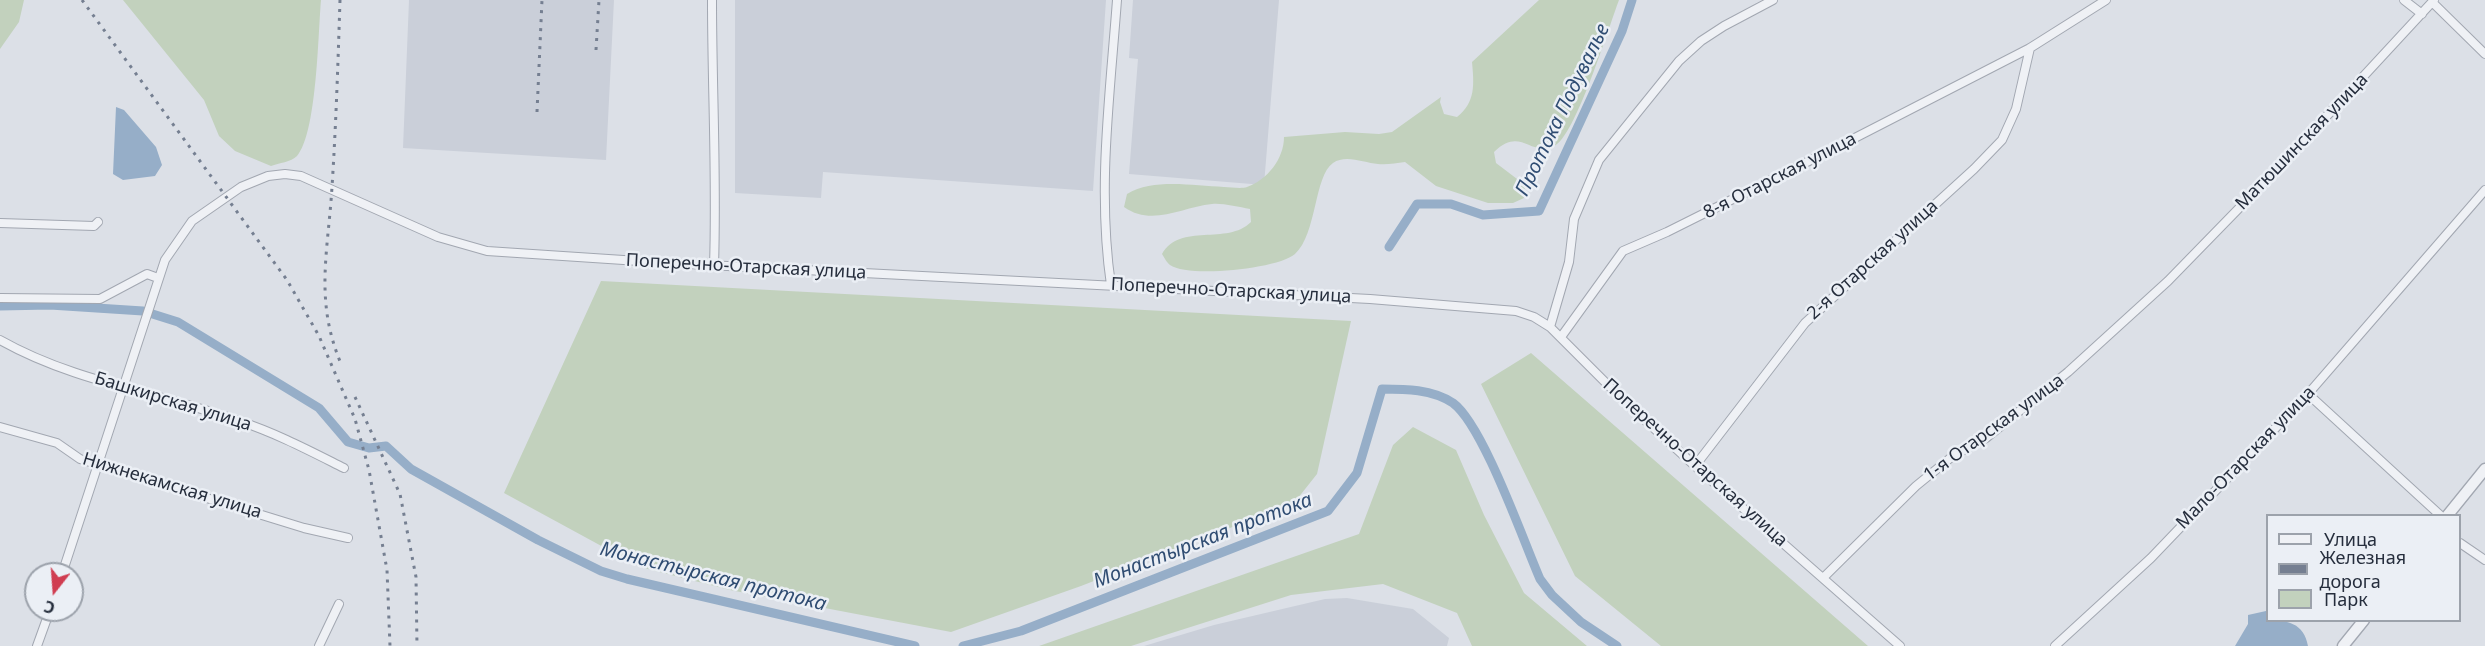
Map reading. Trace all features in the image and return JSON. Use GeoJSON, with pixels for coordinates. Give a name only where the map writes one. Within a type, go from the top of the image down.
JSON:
{"type":"FeatureCollection","features":[{"type":"Feature","properties":{"kind":"street"},"geometry":{"type":"LineString","coordinates":[[712,0],[713,150],[716,183],[714,266]]}},
{"type":"Feature","properties":{"kind":"street"},"geometry":{"type":"LineString","coordinates":[[1111,285],[1105,242],[1103,186],[1117,0]]}},
{"type":"Feature","properties":{"kind":"street"},"geometry":{"type":"LineString","coordinates":[[1550,327],[1569,262],[1574,219],[1599,160],[1680,61],[1701,41],[1773,0]]}},
{"type":"Feature","properties":{"kind":"street","name":"8-я Отарская улица"},"geometry":{"type":"LineString","coordinates":[[1561,337],[1623,251],[1667,232],[1845,144],[2030,48],[2106,0]]}},
{"type":"Feature","properties":{"kind":"street"},"geometry":{"type":"LineString","coordinates":[[2404,0],[2422,14]]}},
{"type":"Feature","properties":{"kind":"street"},"geometry":{"type":"LineString","coordinates":[[2433,1],[2485,54]]}},
{"type":"Feature","properties":{"kind":"street","name":"Матюшинская улица"},"geometry":{"type":"LineString","coordinates":[[2168,281],[2286,160],[2433,1]]}},
{"type":"Feature","properties":{"kind":"street","name":"2-я Отарская улица"},"geometry":{"type":"LineString","coordinates":[[1695,466],[1805,323],[2002,140],[2016,109],[2030,48]]}},
{"type":"Feature","properties":{"kind":"street","name":"Поперечно-Отарская улица"},"geometry":{"type":"LineString","coordinates":[[66,562],[165,260],[192,221],[254,180],[285,174],[301,176],[438,237],[487,251],[714,266],[1370,298],[1516,311],[1534,317],[1550,327],[1619,396],[1695,466],[1900,646]]}},
{"type":"Feature","properties":{"kind":"street","name":"Мало-Отарская улица"},"geometry":{"type":"LineString","coordinates":[[2055,646],[2151,558],[2308,394],[2485,190]]}},
{"type":"Feature","properties":{"kind":"street"},"geometry":{"type":"LineString","coordinates":[[0,224],[75,227],[94,226],[98,222]]}},
{"type":"Feature","properties":{"kind":"street"},"geometry":{"type":"LineString","coordinates":[[0,298],[100,299],[147,274],[158,278]]}},
{"type":"Feature","properties":{"kind":"street","name":"1-я Отарская улица"},"geometry":{"type":"LineString","coordinates":[[1823,578],[1916,486],[1954,455],[1986,438],[2068,372],[2168,281]]}},
{"type":"Feature","properties":{"kind":"street","name":"Башкирская улица"},"geometry":{"type":"LineString","coordinates":[[0,340],[48,362],[123,388],[238,420],[283,438],[344,468]]}},
{"type":"Feature","properties":{"kind":"street"},"geometry":{"type":"LineString","coordinates":[[2308,394],[2439,514]]}},
{"type":"Feature","properties":{"kind":"street","name":"Нижнекамская улица"},"geometry":{"type":"LineString","coordinates":[[0,427],[57,443],[68,448],[73,456],[304,528],[348,538]]}},
{"type":"Feature","properties":{"kind":"street"},"geometry":{"type":"LineString","coordinates":[[2449,514],[2485,469]]}},
{"type":"Feature","properties":{"kind":"street"},"geometry":{"type":"LineString","coordinates":[[2461,544],[2485,560]]}},
{"type":"Feature","properties":{"kind":"street"},"geometry":{"type":"LineString","coordinates":[[319,646],[339,604]]}},
{"type":"Feature","properties":{"kind":"street"},"geometry":{"type":"LineString","coordinates":[[37,646],[46,622]]}},
{"type":"Feature","properties":{"kind":"street"},"geometry":{"type":"LineString","coordinates":[[2343,646],[2363,622]]}},
{"type":"Feature","properties":{"kind":"shaded area"},"geometry":{"type":"Polygon","coordinates":[[[409,0],[614,0],[606,160],[403,148],[409,0]]]}},
{"type":"Feature","properties":{"kind":"shaded area"},"geometry":{"type":"Polygon","coordinates":[[[735,0],[1106,0],[1093,191],[823,172],[821,198],[735,193],[735,0]]]}},
{"type":"Feature","properties":{"kind":"shaded area"},"geometry":{"type":"Polygon","coordinates":[[[1133,0],[1279,0],[1264,185],[1129,174],[1138,59],[1129,58],[1133,0]]]}},
{"type":"Feature","properties":{"kind":"shaded area"},"geometry":{"type":"Polygon","coordinates":[[[1347,598],[1413,609],[1449,638],[1447,646],[1144,646],[1214,625],[1325,599],[1347,598]]]}},
{"type":"Feature","properties":{"kind":"green space"},"geometry":{"type":"Polygon","coordinates":[[[0,0],[24,0],[19,22],[0,49],[0,0]]]}},
{"type":"Feature","properties":{"kind":"green space"},"geometry":{"type":"Polygon","coordinates":[[[123,0],[321,0],[313,105],[304,144],[297,156],[271,166],[235,151],[219,136],[204,100],[123,0]]]}},
{"type":"Feature","properties":{"kind":"green space"},"geometry":{"type":"Polygon","coordinates":[[[1539,0],[1619,0],[1581,103],[1562,138],[1554,146],[1545,148],[1511,142],[1494,152],[1496,163],[1525,185],[1524,198],[1513,203],[1488,203],[1436,186],[1405,162],[1381,164],[1349,159],[1338,160],[1327,170],[1322,180],[1308,233],[1295,254],[1271,264],[1253,268],[1213,271],[1180,269],[1169,264],[1162,254],[1170,244],[1180,239],[1230,233],[1241,229],[1251,222],[1250,209],[1212,204],[1156,216],[1135,213],[1124,207],[1127,194],[1149,186],[1174,184],[1239,188],[1254,184],[1278,161],[1284,137],[1345,132],[1379,134],[1392,132],[1441,97],[1440,102],[1444,114],[1457,117],[1471,99],[1472,62],[1539,0]]]}},
{"type":"Feature","properties":{"kind":"green space"},"geometry":{"type":"Polygon","coordinates":[[[601,281],[1351,321],[1317,474],[1294,503],[1081,586],[951,632],[730,590],[640,567],[504,493],[601,281]]]}},
{"type":"Feature","properties":{"kind":"green space"},"geometry":{"type":"Polygon","coordinates":[[[1531,353],[1868,646],[1661,646],[1575,576],[1481,384],[1531,353]]]}},
{"type":"Feature","properties":{"kind":"green space"},"geometry":{"type":"Polygon","coordinates":[[[1413,427],[1456,450],[1484,515],[1524,593],[1587,646],[1472,646],[1457,613],[1383,584],[1291,595],[1131,646],[1039,646],[1359,534],[1393,445],[1413,427]]]}},
{"type":"Feature","properties":{"kind":"water"},"geometry":{"type":"Polygon","coordinates":[[[116,107],[124,110],[156,147],[162,165],[155,176],[123,180],[113,174],[116,107]]]}},
{"type":"Feature","properties":{"kind":"water"},"geometry":{"type":"Polygon","coordinates":[[[2266,611],[2266,622],[2294,624],[2303,632],[2308,646],[2235,646],[2248,624],[2248,615],[2266,611]]]}},
{"type":"Feature","properties":{"kind":"waterway","name":"Протока Подувалье"},"geometry":{"type":"LineString","coordinates":[[1389,247],[1417,204],[1451,204],[1483,215],[1539,211],[1622,31],[1632,0]]}},
{"type":"Feature","properties":{"kind":"waterway","name":"Монастырская протока"},"geometry":{"type":"LineString","coordinates":[[0,306],[50,305],[143,311],[178,322],[319,408],[348,442],[369,448],[386,446],[411,469],[538,540],[601,571],[915,646]]}},
{"type":"Feature","properties":{"kind":"waterway","name":"Монастырская протока"},"geometry":{"type":"LineString","coordinates":[[963,646],[1021,631],[1328,511],[1357,473],[1382,389],[1427,392],[1445,398],[1465,415],[1489,458],[1540,579],[1552,595],[1581,622],[1617,646]]}},
{"type":"Feature","properties":{"kind":"railway"},"geometry":{"type":"LineString","coordinates":[[82,0],[287,280],[319,336],[355,419],[369,470],[387,570],[390,646]]}},
{"type":"Feature","properties":{"kind":"railway"},"geometry":{"type":"LineString","coordinates":[[340,0],[325,299],[333,343],[342,366]]}},
{"type":"Feature","properties":{"kind":"railway"},"geometry":{"type":"LineString","coordinates":[[537,112],[542,0]]}},
{"type":"Feature","properties":{"kind":"railway"},"geometry":{"type":"LineString","coordinates":[[596,50],[599,0]]}},
{"type":"Feature","properties":{"kind":"railway"},"geometry":{"type":"LineString","coordinates":[[355,397],[400,494],[416,577],[417,646]]}}]}
